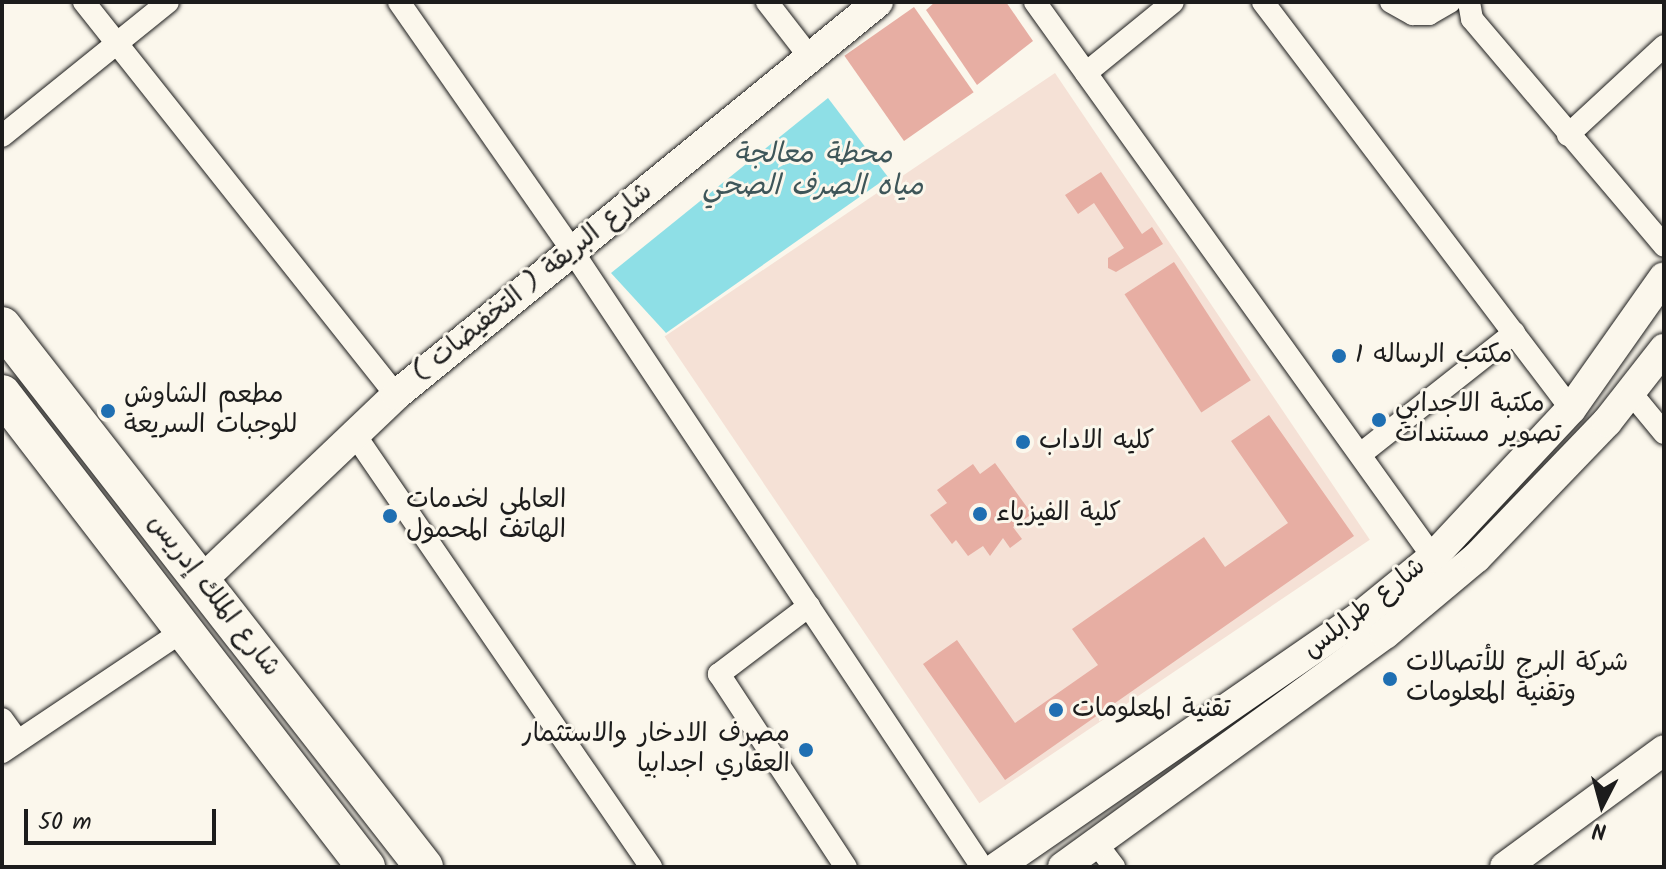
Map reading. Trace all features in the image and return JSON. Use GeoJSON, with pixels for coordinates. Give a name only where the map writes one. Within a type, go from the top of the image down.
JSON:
{"type":"FeatureCollection","features":[{"type":"Feature","properties":{"kind":"highway","name":"شارع الملك إدريس"},"geometry":{"type":"LineString","coordinates":[[2,326],[424,867]]}},
{"type":"Feature","properties":{"kind":"highway","name":"شارع الملك إدريس"},"geometry":{"type":"LineString","coordinates":[[2,394],[360,865]]}},
{"type":"Feature","properties":{"kind":"main road","name":"شارع البريقة ( التخفيضات )"},"geometry":{"type":"LineString","coordinates":[[202,580],[396,395],[571,249],[812,60],[878,2]]}},
{"type":"Feature","properties":{"kind":"main road","name":"شارع طرابلس"},"geometry":{"type":"LineString","coordinates":[[997,867],[1357,619],[1433,557],[1571,409],[1664,277]]}},
{"type":"Feature","properties":{"kind":"main road","name":"شارع طرابلس"},"geometry":{"type":"LineString","coordinates":[[1063,867],[1431,597],[1522,515],[1631,393],[1664,349]]}},
{"type":"Feature","properties":{"kind":"main road"},"geometry":{"type":"LineString","coordinates":[[1505,867],[1664,750]]}},
{"type":"Feature","properties":{"kind":"street"},"geometry":{"type":"LineString","coordinates":[[84,2],[396,395]]}},
{"type":"Feature","properties":{"kind":"street"},"geometry":{"type":"LineString","coordinates":[[2,136],[168,2]]}},
{"type":"Feature","properties":{"kind":"street"},"geometry":{"type":"LineString","coordinates":[[399,2],[571,249],[982,867]]}},
{"type":"Feature","properties":{"kind":"street"},"geometry":{"type":"LineString","coordinates":[[767,2],[812,60]]}},
{"type":"Feature","properties":{"kind":"street"},"geometry":{"type":"LineString","coordinates":[[1035,2],[1362,453],[1433,557]]}},
{"type":"Feature","properties":{"kind":"street"},"geometry":{"type":"LineString","coordinates":[[1086,73],[1173,2]]}},
{"type":"Feature","properties":{"kind":"street"},"geometry":{"type":"LineString","coordinates":[[1263,2],[1571,409]]}},
{"type":"Feature","properties":{"kind":"street"},"geometry":{"type":"LineString","coordinates":[[1391,2],[1396,9],[1429,14],[1450,2]]}},
{"type":"Feature","properties":{"kind":"street"},"geometry":{"type":"LineString","coordinates":[[1469,2],[1472,19],[1664,245]]}},
{"type":"Feature","properties":{"kind":"street"},"geometry":{"type":"LineString","coordinates":[[1568,135],[1664,46]]}},
{"type":"Feature","properties":{"kind":"street"},"geometry":{"type":"LineString","coordinates":[[1362,453],[1514,333]]}},
{"type":"Feature","properties":{"kind":"street"},"geometry":{"type":"LineString","coordinates":[[1631,393],[1664,433]]}},
{"type":"Feature","properties":{"kind":"street"},"geometry":{"type":"LineString","coordinates":[[355,435],[651,867]]}},
{"type":"Feature","properties":{"kind":"street"},"geometry":{"type":"LineString","coordinates":[[809,606],[719,674],[846,867]]}},
{"type":"Feature","properties":{"kind":"street"},"geometry":{"type":"LineString","coordinates":[[2,719],[10,746],[184,630]]}},
{"type":"Feature","properties":{"kind":"street"},"geometry":{"type":"LineString","coordinates":[[1096,843],[1114,867]]}},
{"type":"Feature","properties":{"kind":"shaded area","name":"كليه الاداب"},"geometry":{"type":"Polygon","coordinates":[[[1055,73],[1370,540],[979,803],[665,336],[1055,73]]]}},
{"type":"Feature","properties":{"kind":"water","name":"محطة معالجة مياه الصرف الصحي"},"geometry":{"type":"Polygon","coordinates":[[[828,98],[888,177],[666,333],[611,273],[828,98]]]}},
{"type":"Feature","properties":{"kind":"building"},"geometry":{"type":"Polygon","coordinates":[[[935,2],[1006,2],[1033,41],[977,85],[926,10],[935,2]]]}},
{"type":"Feature","properties":{"kind":"building"},"geometry":{"type":"Polygon","coordinates":[[[914,7],[974,92],[904,141],[844,56],[914,7]]]}},
{"type":"Feature","properties":{"kind":"building"},"geometry":{"type":"Polygon","coordinates":[[[1101,172],[1142,234],[1152,227],[1163,244],[1116,272],[1108,268],[1108,258],[1124,248],[1094,203],[1078,214],[1065,195],[1101,172]]]}},
{"type":"Feature","properties":{"kind":"building"},"geometry":{"type":"Polygon","coordinates":[[[1174,262],[1251,380],[1201,412],[1125,294],[1174,262]]]}},
{"type":"Feature","properties":{"kind":"building"},"geometry":{"type":"Polygon","coordinates":[[[1269,415],[1354,536],[1005,780],[923,664],[957,640],[1015,723],[1098,665],[1072,629],[1204,537],[1225,567],[1288,523],[1231,441],[1269,415]]]}},
{"type":"Feature","properties":{"kind":"building"},"geometry":{"type":"Polygon","coordinates":[[[995,463],[1032,514],[1013,527],[1022,539],[1010,548],[1003,538],[990,556],[983,546],[968,556],[956,540],[952,544],[930,515],[947,503],[937,490],[973,464],[980,474],[995,463]]]}},
{"type":"Feature","properties":{"kind":"place","name":"مكتب الرساله 1"},"geometry":{"type":"Point","coordinates":[1339,356]}},
{"type":"Feature","properties":{"kind":"place","name":"مطعم الشاوش للوجبات السريعة"},"geometry":{"type":"Point","coordinates":[108,411]}},
{"type":"Feature","properties":{"kind":"place","name":"مكتبة الاجدابي تصوير مستندات"},"geometry":{"type":"Point","coordinates":[1379,420]}},
{"type":"Feature","properties":{"kind":"place","name":"كليه الاداب"},"geometry":{"type":"Point","coordinates":[1023,442]}},
{"type":"Feature","properties":{"kind":"place","name":"كلية الفيزياء"},"geometry":{"type":"Point","coordinates":[980,514]}},
{"type":"Feature","properties":{"kind":"place","name":"العالمي لخدمات الهاتف المحمول"},"geometry":{"type":"Point","coordinates":[390,516]}},
{"type":"Feature","properties":{"kind":"place","name":"شركة البرج للأتصالات وتقنية المعلومات"},"geometry":{"type":"Point","coordinates":[1390,679]}},
{"type":"Feature","properties":{"kind":"place","name":"تقنية المعلومات"},"geometry":{"type":"Point","coordinates":[1056,710]}},
{"type":"Feature","properties":{"kind":"place","name":"مصرف الادخار والاستثمار العقاري اجدابيا"},"geometry":{"type":"Point","coordinates":[806,750]}}]}
